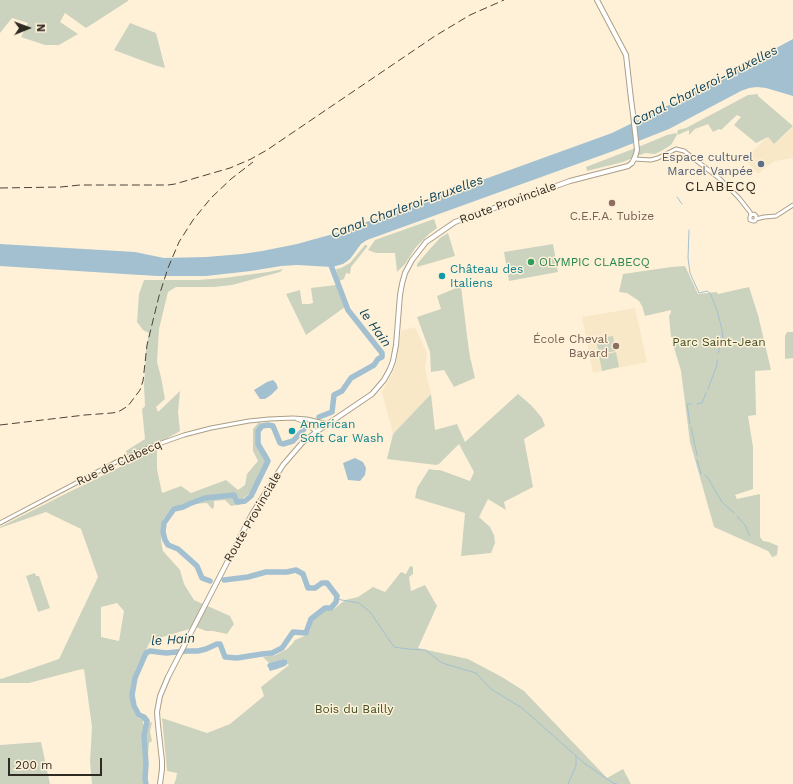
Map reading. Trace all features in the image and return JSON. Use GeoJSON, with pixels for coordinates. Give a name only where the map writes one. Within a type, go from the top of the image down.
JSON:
{"type":"FeatureCollection","features":[{"type":"Feature","properties":{"kind":"main road"},"geometry":{"type":"LineString","coordinates":[[597,0],[624,51],[634,114],[637,150],[634,159]]}},
{"type":"Feature","properties":{"kind":"main road","name":"Route Provinciale"},"geometry":{"type":"LineString","coordinates":[[160,784],[162,761],[157,712],[163,686],[252,514],[283,465],[302,443],[372,394],[384,380],[393,361],[396,345],[400,295],[404,276],[412,260],[426,242],[454,222],[570,181],[625,167],[632,163],[634,159]]}},
{"type":"Feature","properties":{"kind":"street"},"geometry":{"type":"LineString","coordinates":[[634,159],[651,160],[676,149],[684,151],[730,188],[750,212],[751,221],[764,217],[776,216],[793,205]]}},
{"type":"Feature","properties":{"kind":"street"},"geometry":{"type":"LineString","coordinates":[[751,215],[753,214],[764,217]]}},
{"type":"Feature","properties":{"kind":"street"},"geometry":{"type":"LineString","coordinates":[[755,215],[757,217],[756,219]]}},
{"type":"Feature","properties":{"kind":"street","name":"Rue de Clabecq"},"geometry":{"type":"LineString","coordinates":[[293,418],[305,422],[316,432]]}},
{"type":"Feature","properties":{"kind":"street","name":"Rue de Clabecq"},"geometry":{"type":"LineString","coordinates":[[0,523],[118,461],[184,435],[211,428],[269,419],[307,419],[328,424]]}},
{"type":"Feature","properties":{"kind":"shaded area"},"geometry":{"type":"Polygon","coordinates":[[[793,127],[793,158],[775,161],[758,174],[744,158],[768,137],[774,144],[793,127]]]}},
{"type":"Feature","properties":{"kind":"shaded area","name":"École Cheval Bayard"},"geometry":{"type":"Polygon","coordinates":[[[635,308],[647,362],[593,373],[582,317],[635,308]]]}},
{"type":"Feature","properties":{"kind":"shaded area"},"geometry":{"type":"Polygon","coordinates":[[[415,327],[427,353],[425,369],[431,394],[393,434],[382,392],[396,364],[401,331],[415,327]]]}},
{"type":"Feature","properties":{"kind":"green space"},"geometry":{"type":"Polygon","coordinates":[[[0,0],[128,1],[86,28],[65,13],[60,22],[78,34],[59,45],[45,45],[21,37],[28,23],[12,18],[0,33],[0,0]]]}},
{"type":"Feature","properties":{"kind":"green space"},"geometry":{"type":"Polygon","coordinates":[[[130,23],[156,33],[165,68],[114,50],[130,23]]]}},
{"type":"Feature","properties":{"kind":"green space"},"geometry":{"type":"Polygon","coordinates":[[[758,94],[758,96],[793,126],[774,144],[768,137],[756,143],[734,125],[741,117],[737,115],[721,130],[719,129],[713,132],[708,124],[695,129],[689,135],[689,130],[678,135],[677,133],[678,130],[686,128],[748,95],[758,94]]]}},
{"type":"Feature","properties":{"kind":"green space"},"geometry":{"type":"Polygon","coordinates":[[[676,133],[677,135],[671,145],[655,154],[645,153],[623,162],[587,171],[586,167],[667,135],[676,133]]]}},
{"type":"Feature","properties":{"kind":"green space"},"geometry":{"type":"Polygon","coordinates":[[[434,219],[437,228],[416,247],[405,264],[397,272],[395,253],[376,253],[368,250],[375,240],[434,219]]]}},
{"type":"Feature","properties":{"kind":"green space"},"geometry":{"type":"Polygon","coordinates":[[[448,233],[455,256],[417,267],[417,264],[429,250],[440,238],[448,233]]]}},
{"type":"Feature","properties":{"kind":"green space","name":"OLYMPIC CLABECQ"},"geometry":{"type":"Polygon","coordinates":[[[553,244],[558,272],[509,281],[504,252],[553,244]]]}},
{"type":"Feature","properties":{"kind":"green space"},"geometry":{"type":"Polygon","coordinates":[[[365,245],[367,245],[367,247],[351,267],[350,274],[346,273],[344,279],[339,281],[336,269],[350,263],[365,245]]]}},
{"type":"Feature","properties":{"kind":"green space","name":"Parc Saint-Jean"},"geometry":{"type":"Polygon","coordinates":[[[685,266],[698,294],[717,292],[718,294],[749,287],[758,315],[771,370],[755,371],[756,415],[748,416],[753,447],[753,489],[735,495],[737,499],[760,494],[760,537],[763,541],[778,546],[777,555],[773,558],[768,551],[714,527],[690,442],[681,371],[671,337],[669,316],[671,310],[645,316],[639,301],[627,293],[619,292],[623,274],[685,266]]]}},
{"type":"Feature","properties":{"kind":"green space"},"geometry":{"type":"Polygon","coordinates":[[[283,269],[280,272],[232,285],[214,287],[176,287],[168,292],[159,329],[157,362],[165,399],[156,407],[158,412],[180,391],[178,412],[180,431],[166,439],[127,454],[126,451],[145,439],[142,409],[145,406],[144,386],[146,351],[149,333],[143,330],[137,322],[139,294],[144,280],[197,280],[224,278],[283,269]]]}},
{"type":"Feature","properties":{"kind":"green space"},"geometry":{"type":"Polygon","coordinates":[[[336,285],[345,307],[306,335],[286,294],[300,290],[302,304],[309,304],[313,303],[311,288],[336,285]]]}},
{"type":"Feature","properties":{"kind":"green space"},"geometry":{"type":"Polygon","coordinates":[[[461,286],[470,357],[475,378],[454,387],[444,370],[431,372],[430,352],[417,317],[441,309],[437,296],[461,286]]]}},
{"type":"Feature","properties":{"kind":"green space"},"geometry":{"type":"Polygon","coordinates":[[[787,332],[793,332],[793,358],[785,359],[785,336],[787,332]]]}},
{"type":"Feature","properties":{"kind":"green space"},"geometry":{"type":"Polygon","coordinates":[[[613,336],[616,351],[599,354],[596,339],[613,336]]]}},
{"type":"Feature","properties":{"kind":"green space"},"geometry":{"type":"Polygon","coordinates":[[[616,352],[619,367],[602,371],[599,356],[616,352]]]}},
{"type":"Feature","properties":{"kind":"green space"},"geometry":{"type":"Polygon","coordinates":[[[431,394],[435,430],[457,424],[465,442],[518,394],[531,405],[542,418],[545,426],[524,439],[533,487],[504,502],[506,510],[488,499],[479,517],[490,527],[494,535],[495,543],[491,553],[461,556],[465,513],[415,498],[417,488],[429,469],[440,470],[470,481],[474,472],[459,444],[439,464],[436,465],[387,459],[393,434],[431,394]]]}},
{"type":"Feature","properties":{"kind":"green space"},"geometry":{"type":"Polygon","coordinates":[[[259,422],[261,423],[257,431],[257,443],[267,458],[263,471],[250,493],[242,499],[242,504],[231,506],[225,500],[214,501],[214,507],[212,509],[207,503],[193,504],[187,502],[185,505],[176,507],[170,511],[163,519],[161,541],[163,551],[180,570],[184,584],[194,600],[230,616],[234,624],[227,634],[206,631],[196,627],[150,642],[136,669],[131,704],[138,718],[147,720],[143,721],[143,725],[152,722],[150,732],[152,741],[149,743],[146,776],[147,784],[92,784],[90,762],[92,727],[84,669],[29,683],[0,683],[0,678],[1,679],[59,659],[98,577],[81,529],[46,512],[0,527],[157,449],[157,469],[162,493],[181,486],[191,493],[226,480],[238,490],[245,485],[247,474],[258,461],[253,451],[253,429],[259,422]],[[117,603],[101,607],[101,637],[119,641],[124,611],[117,603]]]}},
{"type":"Feature","properties":{"kind":"green space","name":"Bois du Bailly"},"geometry":{"type":"Polygon","coordinates":[[[410,566],[413,567],[413,574],[409,577],[411,591],[425,585],[437,606],[418,648],[468,659],[502,677],[524,691],[607,778],[623,769],[631,784],[174,784],[177,773],[167,771],[162,718],[207,733],[230,724],[264,696],[261,687],[289,665],[287,664],[287,660],[283,659],[269,663],[263,657],[276,655],[287,649],[295,640],[307,635],[310,631],[314,618],[325,610],[333,610],[345,600],[358,597],[373,587],[385,592],[401,572],[406,574],[410,566]]]}},
{"type":"Feature","properties":{"kind":"green space"},"geometry":{"type":"Polygon","coordinates":[[[35,573],[36,576],[39,576],[50,608],[38,612],[26,576],[35,573]]]}},
{"type":"Feature","properties":{"kind":"green space"},"geometry":{"type":"Polygon","coordinates":[[[41,742],[50,784],[0,784],[0,745],[41,742]]]}},
{"type":"Feature","properties":{"kind":"water"},"geometry":{"type":"Polygon","coordinates":[[[793,39],[793,96],[766,88],[749,88],[669,129],[616,150],[367,240],[361,244],[350,259],[343,264],[332,267],[297,265],[281,266],[206,276],[157,276],[0,266],[0,244],[135,252],[164,258],[206,257],[262,251],[297,244],[333,234],[612,133],[683,98],[793,39]]]}},
{"type":"Feature","properties":{"kind":"water"},"geometry":{"type":"Polygon","coordinates":[[[273,380],[278,388],[265,399],[260,399],[254,390],[273,380]]]}},
{"type":"Feature","properties":{"kind":"water"},"geometry":{"type":"Polygon","coordinates":[[[355,458],[363,462],[366,468],[365,475],[360,481],[348,480],[343,463],[355,458]]]}},
{"type":"Feature","properties":{"kind":"water"},"geometry":{"type":"Polygon","coordinates":[[[283,659],[287,660],[287,664],[285,666],[270,671],[267,665],[269,663],[283,659]]]}},
{"type":"Feature","properties":{"kind":"waterway"},"geometry":{"type":"LineString","coordinates":[[677,197],[682,204]]}},
{"type":"Feature","properties":{"kind":"waterway"},"geometry":{"type":"LineString","coordinates":[[689,230],[688,258],[690,273],[699,293],[707,291],[710,293],[717,310],[722,330],[723,339],[718,353]]}},
{"type":"Feature","properties":{"kind":"waterway","name":"le Hain"},"geometry":{"type":"LineString","coordinates":[[319,417],[332,412],[334,395],[342,391],[351,378],[374,365],[378,359],[382,357],[382,353],[348,310],[329,260]]}},
{"type":"Feature","properties":{"kind":"waterway"},"geometry":{"type":"LineString","coordinates":[[708,389],[717,365],[717,360]]}},
{"type":"Feature","properties":{"kind":"waterway"},"geometry":{"type":"LineString","coordinates":[[697,404],[702,403],[706,393]]}},
{"type":"Feature","properties":{"kind":"waterway"},"geometry":{"type":"LineString","coordinates":[[690,424],[687,404],[692,404]]}},
{"type":"Feature","properties":{"kind":"waterway","name":"le Hain"},"geometry":{"type":"LineString","coordinates":[[210,581],[202,578],[197,566],[178,549],[168,545],[163,532],[164,523],[174,509],[205,498],[234,495],[237,502],[245,501],[251,496],[268,461],[258,444],[258,431],[262,426],[273,426],[280,443],[283,444],[293,441],[305,428]]}},
{"type":"Feature","properties":{"kind":"waterway"},"geometry":{"type":"LineString","coordinates":[[691,427],[697,455]]}},
{"type":"Feature","properties":{"kind":"waterway"},"geometry":{"type":"LineString","coordinates":[[697,460],[701,474]]}},
{"type":"Feature","properties":{"kind":"waterway"},"geometry":{"type":"LineString","coordinates":[[705,475],[722,502],[734,513]]}},
{"type":"Feature","properties":{"kind":"waterway"},"geometry":{"type":"LineString","coordinates":[[737,516],[745,525],[750,536]]}},
{"type":"Feature","properties":{"kind":"waterway","name":"le Hain"},"geometry":{"type":"LineString","coordinates":[[146,784],[144,736],[147,721],[144,717],[139,715],[134,706],[132,695],[135,678],[146,653],[150,651],[166,653],[198,651],[217,644],[220,644],[225,657],[237,658],[272,653],[282,648],[293,632],[306,633],[311,619],[325,608],[331,608],[336,602],[337,596],[327,583],[322,583],[315,588],[308,588],[303,574],[296,570],[287,572],[266,572],[248,577],[224,580]]}},
{"type":"Feature","properties":{"kind":"waterway"},"geometry":{"type":"LineString","coordinates":[[336,599],[359,603],[370,612],[394,647],[425,650],[442,663],[476,673],[491,689],[522,708],[584,763],[613,783],[617,784]]}},
{"type":"Feature","properties":{"kind":"waterway"},"geometry":{"type":"LineString","coordinates":[[568,784],[576,766],[576,756]]}},
{"type":"Feature","properties":{"kind":"railway"},"geometry":{"type":"LineString","coordinates":[[0,188],[61,187],[80,185],[168,185],[230,168],[267,150],[435,36],[470,15],[504,0]]}},
{"type":"Feature","properties":{"kind":"railway"},"geometry":{"type":"LineString","coordinates":[[0,425],[112,413],[118,412],[128,406],[140,390],[143,381],[147,345],[159,296],[168,268],[179,242],[193,220],[211,198],[231,179],[253,162]]}},
{"type":"Feature","properties":{"kind":"place","name":"Espace culturel Marcel Vanpée"},"geometry":{"type":"Point","coordinates":[761,164]}},
{"type":"Feature","properties":{"kind":"place","name":"C.E.F.A. Tubize"},"geometry":{"type":"Point","coordinates":[612,203]}},
{"type":"Feature","properties":{"kind":"place","name":"OLYMPIC CLABECQ"},"geometry":{"type":"Point","coordinates":[531,262]}},
{"type":"Feature","properties":{"kind":"place","name":"Château des Italiens"},"geometry":{"type":"Point","coordinates":[442,276]}},
{"type":"Feature","properties":{"kind":"place","name":"École Cheval Bayard"},"geometry":{"type":"Point","coordinates":[616,346]}},
{"type":"Feature","properties":{"kind":"place","name":"American Soft Car Wash"},"geometry":{"type":"Point","coordinates":[292,431]}},
{"type":"Feature","properties":{"kind":"district","name":"CLABECQ"},"geometry":{"type":"Point","coordinates":[721,187]}},
{"type":"Feature","properties":{"kind":"water label","name":"Canal Charleroi-Bruxelles"},"geometry":{"type":"Point","coordinates":[705,86]}},
{"type":"Feature","properties":{"kind":"water label","name":"Canal Charleroi-Bruxelles"},"geometry":{"type":"Point","coordinates":[407,207]}}]}
